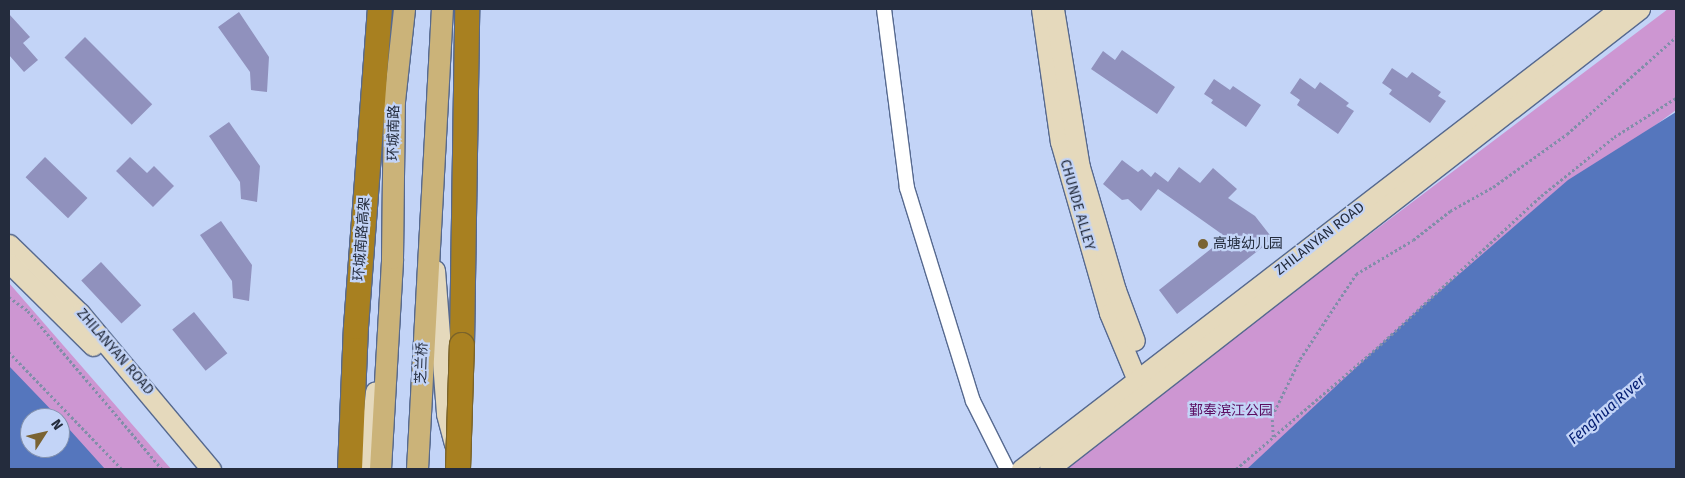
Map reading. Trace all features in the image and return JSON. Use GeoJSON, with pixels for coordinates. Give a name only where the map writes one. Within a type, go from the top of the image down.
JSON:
{"type":"FeatureCollection","features":[{"type":"Feature","properties":{"kind":"highway","name":"环城南路高架"},"geometry":{"type":"LineString","coordinates":[[350,469],[356,327],[380,9]]}},
{"type":"Feature","properties":{"kind":"highway"},"geometry":{"type":"LineString","coordinates":[[459,469],[467,9]]}},
{"type":"Feature","properties":{"kind":"main road","name":"环城南路"},"geometry":{"type":"LineString","coordinates":[[392,258],[394,101],[404,9]]}},
{"type":"Feature","properties":{"kind":"main road"},"geometry":{"type":"LineString","coordinates":[[430,198],[442,9]]}},
{"type":"Feature","properties":{"kind":"main road","name":"芝兰桥"},"geometry":{"type":"LineString","coordinates":[[417,469],[430,198]]}},
{"type":"Feature","properties":{"kind":"main road"},"geometry":{"type":"LineString","coordinates":[[380,469],[392,258]]}},
{"type":"Feature","properties":{"kind":"street"},"geometry":{"type":"LineString","coordinates":[[884,9],[907,188],[973,401],[1007,469]]}},
{"type":"Feature","properties":{"kind":"street","name":"CHUNDE ALLEY"},"geometry":{"type":"LineString","coordinates":[[1041,9],[1062,151],[1109,313],[1145,383]]}},
{"type":"Feature","properties":{"kind":"street","name":"CHUNDE ALLEY"},"geometry":{"type":"LineString","coordinates":[[1054,9],[1080,167],[1145,383]]}},
{"type":"Feature","properties":{"kind":"street","name":"ZHILANYAN ROAD"},"geometry":{"type":"LineString","coordinates":[[1049,469],[1145,383],[1619,9]]}},
{"type":"Feature","properties":{"kind":"street","name":"ZHILANYAN ROAD"},"geometry":{"type":"LineString","coordinates":[[1021,469],[1145,383],[1640,9]]}},
{"type":"Feature","properties":{"kind":"street"},"geometry":{"type":"LineString","coordinates":[[430,198],[446,414],[459,469]]}},
{"type":"Feature","properties":{"kind":"street","name":"ZHILANYAN ROAD"},"geometry":{"type":"LineString","coordinates":[[9,244],[80,313],[211,469]]}},
{"type":"Feature","properties":{"kind":"street"},"geometry":{"type":"LineString","coordinates":[[367,469],[392,258]]}},
{"type":"Feature","properties":{"kind":"street","name":"ZHILANYAN ROAD"},"geometry":{"type":"LineString","coordinates":[[9,263],[94,346],[196,469]]}},
{"type":"Feature","properties":{"kind":"path"},"geometry":{"type":"LineString","coordinates":[[1273,437],[1272,416],[1300,359],[1356,274],[1413,240],[1450,211],[1493,187],[1567,134],[1676,37]]}},
{"type":"Feature","properties":{"kind":"path"},"geometry":{"type":"LineString","coordinates":[[1236,469],[1380,345],[1541,196],[1614,137],[1676,98]]}},
{"type":"Feature","properties":{"kind":"path"},"geometry":{"type":"LineString","coordinates":[[9,297],[28,311],[162,469]]}},
{"type":"Feature","properties":{"kind":"path"},"geometry":{"type":"LineString","coordinates":[[9,352],[122,469]]}},
{"type":"Feature","properties":{"kind":"green space","name":"鄞奉滨江公园"},"geometry":{"type":"Polygon","coordinates":[[[1668,9],[1676,9],[1676,110],[1526,221],[1252,469],[1066,469],[1157,395],[1668,9]]]}},
{"type":"Feature","properties":{"kind":"green space"},"geometry":{"type":"Polygon","coordinates":[[[9,283],[171,469],[99,469],[70,436],[70,408],[43,408],[9,375],[9,283]]]}},
{"type":"Feature","properties":{"kind":"water","name":"Fenghua Rıver"},"geometry":{"type":"Polygon","coordinates":[[[1676,112],[1676,469],[1247,469],[1419,309],[1568,180],[1676,112]]]}},
{"type":"Feature","properties":{"kind":"water"},"geometry":{"type":"Polygon","coordinates":[[[9,366],[49,408],[20,408],[20,458],[70,458],[70,430],[105,469],[9,469],[9,366]]]}},
{"type":"Feature","properties":{"kind":"building"},"geometry":{"type":"Polygon","coordinates":[[[239,12],[269,57],[267,92],[251,90],[250,72],[218,27],[239,12]]]}},
{"type":"Feature","properties":{"kind":"building"},"geometry":{"type":"Polygon","coordinates":[[[9,14],[30,37],[23,43],[38,60],[24,72],[9,55],[9,14]]]}},
{"type":"Feature","properties":{"kind":"building"},"geometry":{"type":"Polygon","coordinates":[[[85,37],[152,104],[132,125],[64,58],[85,37]]]}},
{"type":"Feature","properties":{"kind":"building"},"geometry":{"type":"Polygon","coordinates":[[[1122,50],[1175,87],[1157,114],[1091,69],[1103,51],[1115,60],[1122,50]]]}},
{"type":"Feature","properties":{"kind":"building"},"geometry":{"type":"Polygon","coordinates":[[[1392,68],[1407,78],[1412,72],[1441,92],[1438,96],[1446,101],[1430,123],[1389,94],[1392,90],[1382,83],[1392,68]]]}},
{"type":"Feature","properties":{"kind":"building"},"geometry":{"type":"Polygon","coordinates":[[[1300,78],[1315,89],[1320,82],[1349,103],[1346,106],[1354,111],[1338,134],[1297,105],[1300,100],[1290,93],[1300,78]]]}},
{"type":"Feature","properties":{"kind":"building"},"geometry":{"type":"Polygon","coordinates":[[[1214,79],[1230,90],[1233,86],[1261,105],[1246,127],[1211,103],[1213,100],[1204,94],[1214,79]]]}},
{"type":"Feature","properties":{"kind":"building"},"geometry":{"type":"Polygon","coordinates":[[[229,122],[260,166],[257,202],[241,199],[240,182],[209,136],[229,122]]]}},
{"type":"Feature","properties":{"kind":"building"},"geometry":{"type":"Polygon","coordinates":[[[45,157],[87,198],[68,218],[26,177],[45,157]]]}},
{"type":"Feature","properties":{"kind":"building"},"geometry":{"type":"Polygon","coordinates":[[[130,157],[147,173],[154,166],[174,186],[153,207],[116,171],[130,157]]]}},
{"type":"Feature","properties":{"kind":"building"},"geometry":{"type":"Polygon","coordinates":[[[1122,160],[1138,172],[1142,169],[1151,177],[1155,172],[1168,182],[1179,167],[1200,183],[1213,168],[1237,189],[1228,198],[1255,216],[1273,239],[1177,314],[1159,290],[1226,237],[1158,189],[1141,211],[1128,199],[1122,200],[1103,184],[1122,160]]]}},
{"type":"Feature","properties":{"kind":"building"},"geometry":{"type":"Polygon","coordinates":[[[221,221],[252,265],[249,301],[233,298],[232,281],[200,235],[221,221]]]}},
{"type":"Feature","properties":{"kind":"building"},"geometry":{"type":"Polygon","coordinates":[[[101,262],[141,305],[121,324],[81,280],[101,262]]]}},
{"type":"Feature","properties":{"kind":"building"},"geometry":{"type":"Polygon","coordinates":[[[194,312],[227,353],[206,371],[172,330],[194,312]]]}},
{"type":"Feature","properties":{"kind":"place","name":"高塘幼儿园"},"geometry":{"type":"Point","coordinates":[1203,244]}}]}
